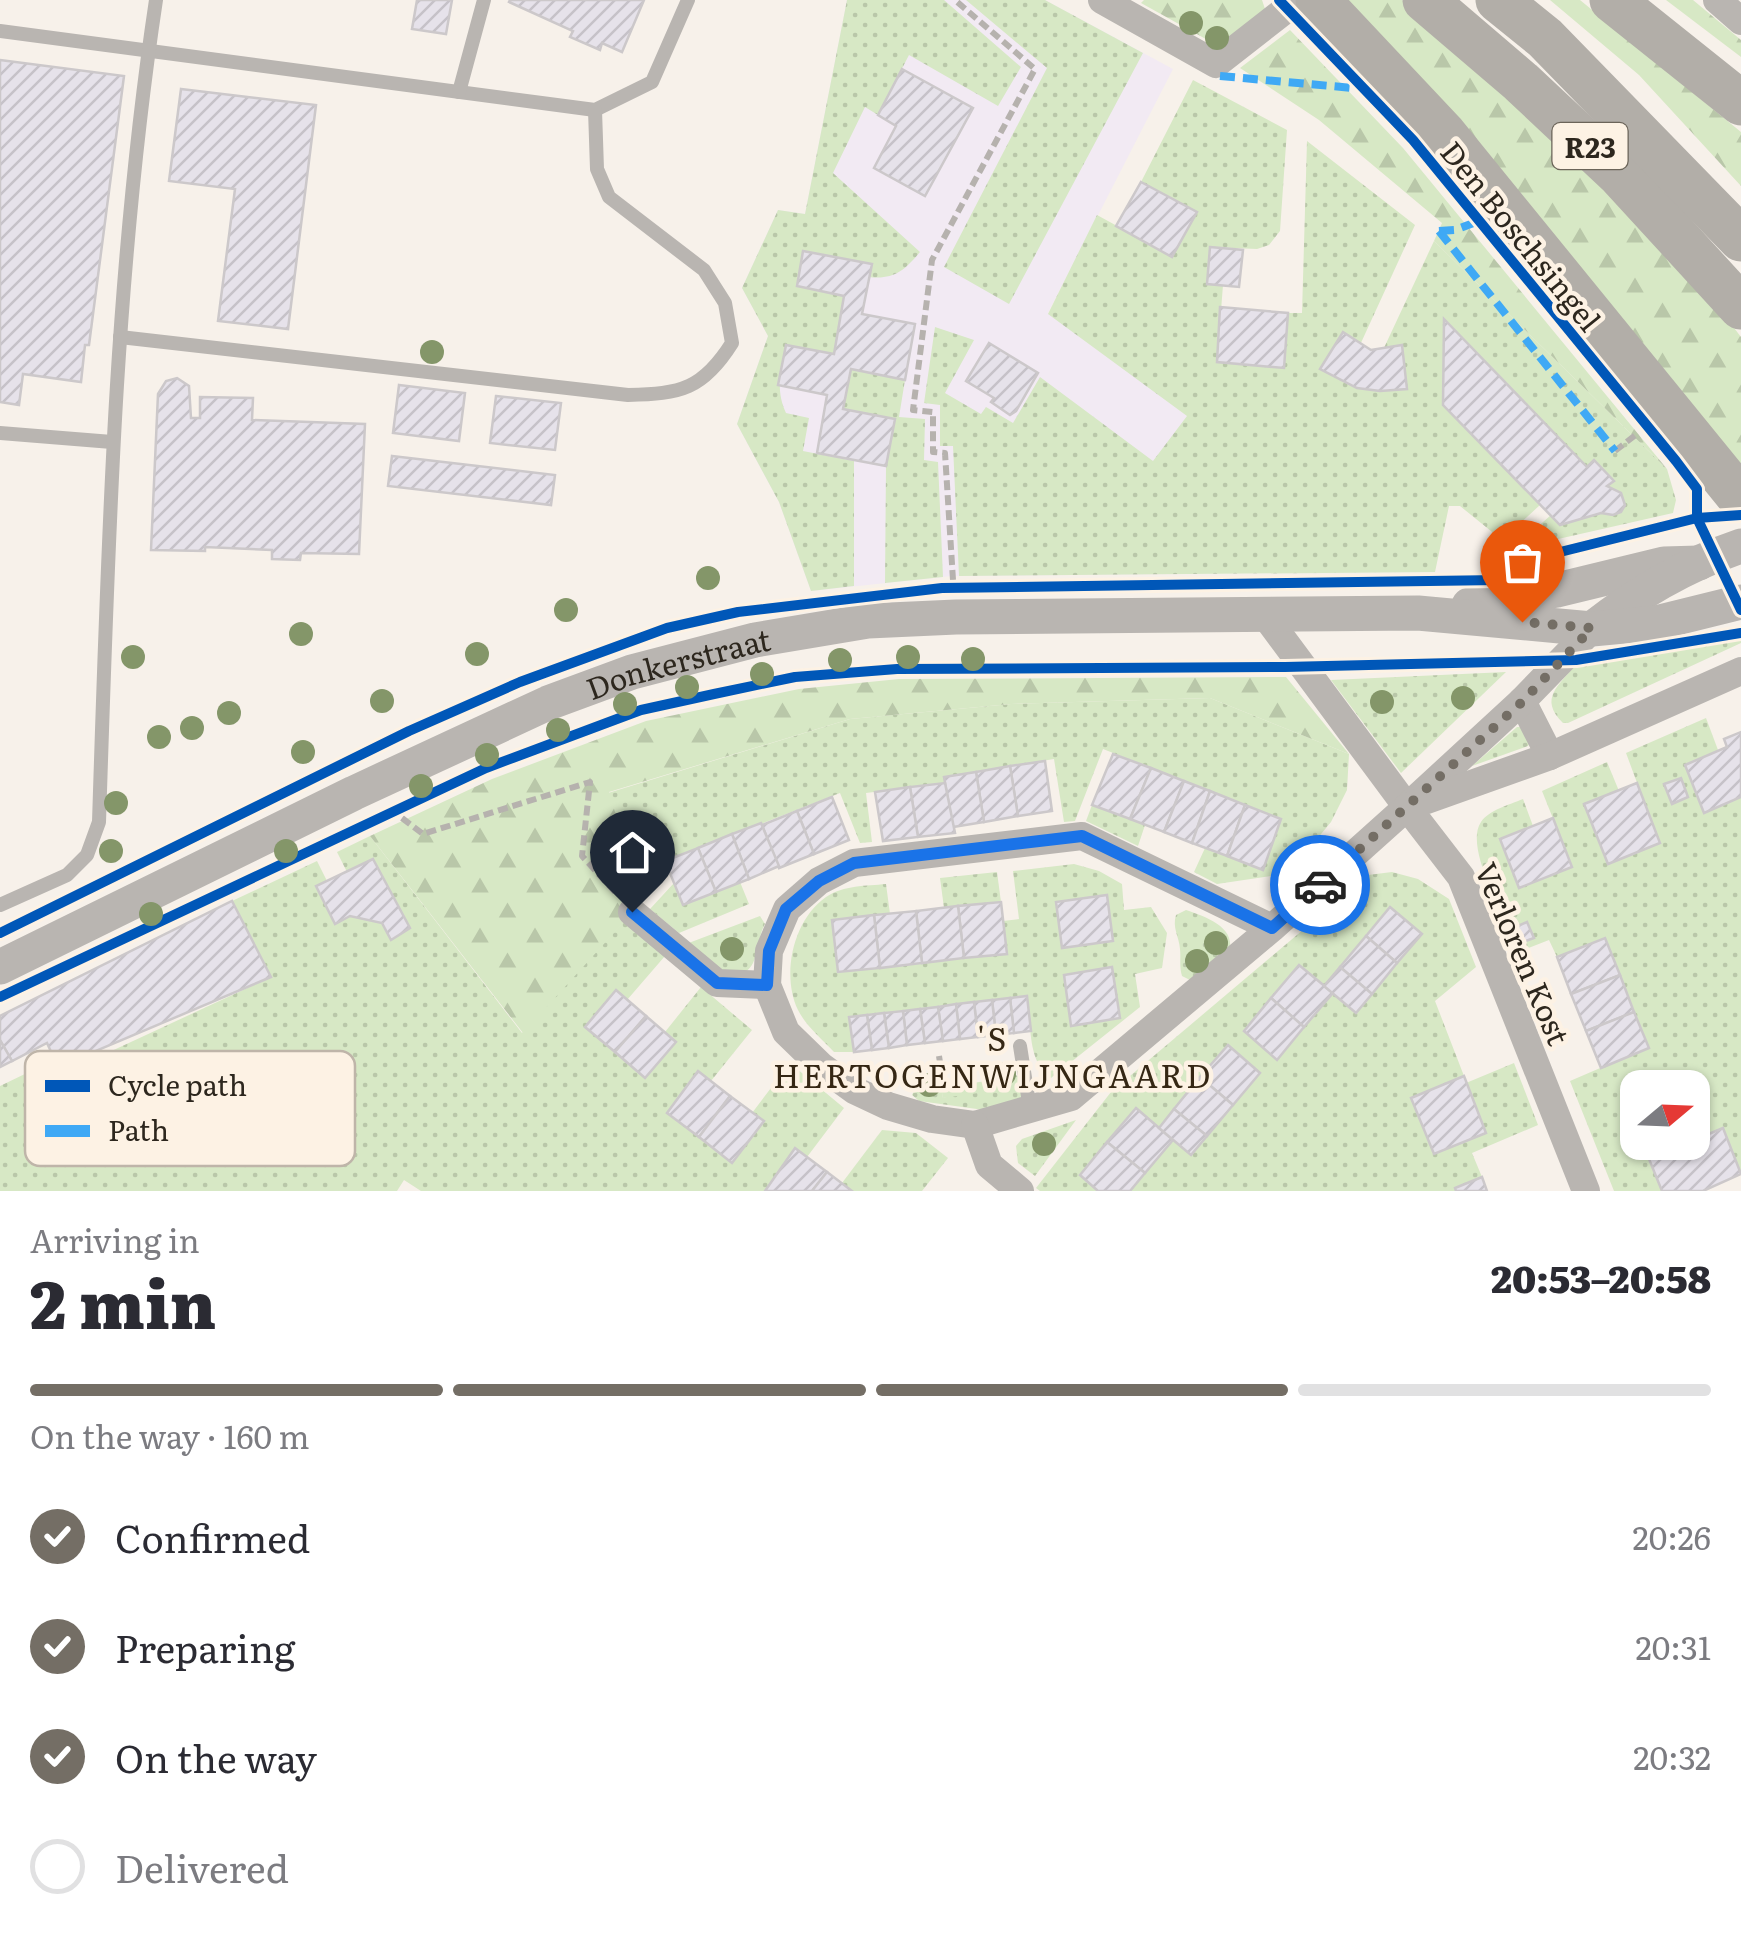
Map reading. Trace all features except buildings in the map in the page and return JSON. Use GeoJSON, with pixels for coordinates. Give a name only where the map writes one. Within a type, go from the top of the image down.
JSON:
{"type":"FeatureCollection","features":[{"type":"Feature","properties":{"kind":"main road"},"geometry":{"type":"LineString","coordinates":[[1318,0],[1444,134],[1741,499]]}},
{"type":"Feature","properties":{"kind":"main road","name":"R23"},"geometry":{"type":"LineString","coordinates":[[1425,0],[1521,82],[1619,174],[1741,308]]}},
{"type":"Feature","properties":{"kind":"main road","name":"R23"},"geometry":{"type":"LineString","coordinates":[[1498,0],[1545,38],[1741,239]]}},
{"type":"Feature","properties":{"kind":"main road"},"geometry":{"type":"LineString","coordinates":[[1612,0],[1741,103]]}},
{"type":"Feature","properties":{"kind":"street"},"geometry":{"type":"LineString","coordinates":[[1102,0],[1216,64],[1298,0]]}},
{"type":"Feature","properties":{"kind":"street"},"geometry":{"type":"LineString","coordinates":[[1717,0],[1741,21]]}},
{"type":"Feature","properties":{"kind":"street","name":"Donkerstraat"},"geometry":{"type":"LineString","coordinates":[[1418,614],[1557,590],[1664,564],[1698,564],[1741,546]]}},
{"type":"Feature","properties":{"kind":"street"},"geometry":{"type":"LineString","coordinates":[[1272,928],[1082,836],[854,863],[819,881],[786,909],[769,951],[767,985],[786,1032],[820,1066],[854,1090],[888,1106],[932,1119],[975,1125],[1070,1097],[1272,928],[1407,807],[1522,702],[1592,628],[1620,606],[1698,564]]}},
{"type":"Feature","properties":{"kind":"street","name":"Donkerstraat"},"geometry":{"type":"LineString","coordinates":[[0,967],[548,702],[632,672],[755,640],[868,621],[956,616],[1418,614],[1592,628],[1656,623],[1741,602]]}},
{"type":"Feature","properties":{"kind":"street","name":"Verloren Kost"},"geometry":{"type":"LineString","coordinates":[[1264,614],[1461,877],[1586,1191]]}},
{"type":"Feature","properties":{"kind":"street"},"geometry":{"type":"LineString","coordinates":[[1407,807],[1550,756],[1741,671]]}},
{"type":"Feature","properties":{"kind":"street"},"geometry":{"type":"LineString","coordinates":[[1522,702],[1550,756]]}},
{"type":"Feature","properties":{"kind":"street"},"geometry":{"type":"LineString","coordinates":[[632,912],[717,983],[767,985]]}},
{"type":"Feature","properties":{"kind":"street"},"geometry":{"type":"LineString","coordinates":[[975,1125],[989,1166],[1020,1191]]}},
{"type":"Feature","properties":{"kind":"lane"},"geometry":{"type":"LineString","coordinates":[[0,905],[66,875],[87,855],[99,822],[112,442],[156,0]]}},
{"type":"Feature","properties":{"kind":"lane"},"geometry":{"type":"LineString","coordinates":[[459,92],[484,0]]}},
{"type":"Feature","properties":{"kind":"lane"},"geometry":{"type":"LineString","coordinates":[[0,31],[595,110],[652,82],[688,0]]}},
{"type":"Feature","properties":{"kind":"lane"},"geometry":{"type":"LineString","coordinates":[[120,337],[628,394],[664,394],[696,383],[715,370],[732,343],[725,303],[704,270],[608,197],[597,169],[595,110]]}},
{"type":"Feature","properties":{"kind":"lane"},"geometry":{"type":"LineString","coordinates":[[0,433],[112,442]]}},
{"type":"Feature","properties":{"kind":"lane"},"geometry":{"type":"LineString","coordinates":[[1020,1046],[1030,1109]]}},
{"type":"Feature","properties":{"kind":"path"},"geometry":{"type":"LineString","coordinates":[[953,580],[946,453],[933,452],[933,412],[913,410],[932,260],[1035,69],[954,0]]}},
{"type":"Feature","properties":{"kind":"path"},"geometry":{"type":"LineString","coordinates":[[1615,451],[1646,426]]}},
{"type":"Feature","properties":{"kind":"path"},"geometry":{"type":"LineString","coordinates":[[942,588],[973,588]]}},
{"type":"Feature","properties":{"kind":"path"},"geometry":{"type":"LineString","coordinates":[[414,802],[399,814],[423,834],[590,782],[582,856],[632,912]]}},
{"type":"Feature","properties":{"kind":"path"},"geometry":{"type":"LineString","coordinates":[[940,1056],[944,1088]]}},
{"type":"Feature","properties":{"kind":"shaded area"},"geometry":{"type":"Polygon","coordinates":[[[847,0],[1045,0],[1173,69],[1048,313],[1187,415],[1174,574],[952,576],[811,591],[779,502],[737,424],[768,336],[742,288],[778,210],[805,214],[847,0]]]}},
{"type":"Feature","properties":{"kind":"green space"},"geometry":{"type":"Polygon","coordinates":[[[847,0],[944,0],[1021,67],[998,106],[909,55],[878,115],[865,107],[833,173],[920,252],[898,272],[878,278],[869,277],[871,264],[804,251],[797,286],[844,296],[834,354],[786,345],[781,396],[786,413],[809,418],[803,451],[854,461],[854,586],[811,591],[779,502],[737,424],[768,336],[742,288],[778,210],[805,214],[847,0]]]}},
{"type":"Feature","properties":{"kind":"green space"},"geometry":{"type":"Polygon","coordinates":[[[966,0],[1045,0],[1143,53],[1009,304],[944,267],[1047,68],[966,0]]]}},
{"type":"Feature","properties":{"kind":"green space"},"geometry":{"type":"Polygon","coordinates":[[[1262,0],[1265,9],[1226,41],[1213,43],[1141,3],[1262,0]]]}},
{"type":"Feature","properties":{"kind":"green space"},"geometry":{"type":"Polygon","coordinates":[[[1329,0],[1402,0],[1504,87],[1601,182],[1728,320],[1741,337],[1741,464],[1329,0]]]}},
{"type":"Feature","properties":{"kind":"green space"},"geometry":{"type":"Polygon","coordinates":[[[1550,0],[1580,0],[1741,132],[1741,186],[1639,75],[1550,0]]]}},
{"type":"Feature","properties":{"kind":"green space"},"geometry":{"type":"Polygon","coordinates":[[[1666,0],[1693,0],[1741,40],[1741,57],[1666,0]]]}},
{"type":"Feature","properties":{"kind":"green space"},"geometry":{"type":"Polygon","coordinates":[[[1290,30],[1403,148],[1667,469],[1434,241],[1442,223],[1319,120],[1240,68],[1290,30]]]}},
{"type":"Feature","properties":{"kind":"green space"},"geometry":{"type":"Polygon","coordinates":[[[1193,80],[1287,130],[1280,231],[1269,245],[1257,249],[1210,247],[1207,283],[1223,285],[1217,362],[1284,367],[1288,313],[1302,313],[1307,141],[1415,225],[1360,345],[1343,332],[1321,369],[1362,387],[1407,389],[1402,345],[1383,350],[1434,241],[1667,469],[1676,500],[1673,513],[1536,544],[1496,572],[1486,572],[1551,515],[1560,525],[1601,513],[1613,515],[1621,512],[1625,504],[1621,493],[1607,486],[1613,481],[1595,460],[1587,467],[1443,405],[1540,505],[1502,540],[1460,506],[1449,506],[1435,572],[959,576],[953,446],[940,446],[940,405],[924,403],[935,327],[974,340],[945,393],[981,414],[986,407],[1013,423],[1040,377],[1153,461],[1187,416],[1048,314],[1097,215],[1172,256],[1196,212],[1141,182],[1193,80]]]}},
{"type":"Feature","properties":{"kind":"green space"},"geometry":{"type":"Polygon","coordinates":[[[851,369],[905,380],[899,417],[925,419],[924,460],[938,462],[943,577],[885,583],[886,466],[895,419],[843,409],[851,369]]]}},
{"type":"Feature","properties":{"kind":"green space"},"geometry":{"type":"Polygon","coordinates":[[[1741,638],[1741,643],[1568,723],[1563,723],[1552,706],[1554,692],[1576,664],[1741,638]]]}},
{"type":"Feature","properties":{"kind":"green space"},"geometry":{"type":"Polygon","coordinates":[[[1506,672],[1401,773],[1331,680],[1506,672]]]}},
{"type":"Feature","properties":{"kind":"green space"},"geometry":{"type":"Polygon","coordinates":[[[1286,677],[1349,754],[1210,698],[1011,704],[850,719],[609,792],[642,902],[523,1033],[370,836],[492,779],[646,721],[799,689],[899,679],[1286,677]]]}},
{"type":"Feature","properties":{"kind":"green space"},"geometry":{"type":"Polygon","coordinates":[[[1210,698],[1349,754],[1347,790],[1331,822],[1302,857],[1271,876],[1217,884],[1194,872],[1205,848],[1263,870],[1280,819],[1103,749],[1075,821],[1064,822],[1054,759],[945,777],[945,783],[866,793],[872,842],[860,843],[840,793],[666,861],[669,871],[642,902],[608,793],[850,719],[1011,704],[1210,698]]]}},
{"type":"Feature","properties":{"kind":"green space"},"geometry":{"type":"Polygon","coordinates":[[[1706,718],[1718,750],[1685,765],[1705,813],[1741,797],[1741,1174],[1723,1128],[1710,1134],[1710,1070],[1620,1070],[1620,1160],[1649,1160],[1662,1191],[1614,1191],[1570,1081],[1649,1047],[1605,938],[1557,957],[1549,940],[1518,952],[1515,945],[1533,938],[1527,923],[1509,930],[1485,876],[1477,845],[1477,832],[1489,814],[1523,799],[1533,826],[1500,839],[1519,887],[1572,866],[1542,791],[1607,762],[1619,791],[1585,805],[1608,863],[1659,842],[1626,753],[1706,718]]]}},
{"type":"Feature","properties":{"kind":"green space"},"geometry":{"type":"Polygon","coordinates":[[[1517,727],[1524,727],[1531,740],[1528,746],[1472,766],[1517,727]]]}},
{"type":"Feature","properties":{"kind":"green space"},"geometry":{"type":"Polygon","coordinates":[[[1092,805],[1145,825],[1138,846],[1086,821],[1092,805]]]}},
{"type":"Feature","properties":{"kind":"green space"},"geometry":{"type":"Polygon","coordinates":[[[370,836],[522,1033],[624,921],[665,956],[627,1000],[616,991],[585,1027],[645,1078],[676,1043],[665,1032],[701,987],[752,1030],[711,1081],[697,1071],[668,1112],[752,1113],[790,1063],[844,1108],[807,1157],[795,1148],[765,1191],[421,1191],[404,1180],[397,1191],[0,1191],[0,1086],[25,1074],[25,1166],[355,1166],[355,1051],[112,1051],[271,977],[232,901],[317,861],[327,881],[335,923],[350,916],[382,923],[391,939],[410,928],[373,860],[347,872],[337,852],[370,836]]]}},
{"type":"Feature","properties":{"kind":"green space"},"geometry":{"type":"Polygon","coordinates":[[[1074,864],[1099,871],[1122,884],[1124,910],[1151,907],[1167,933],[1162,968],[1135,974],[1140,1007],[1051,1078],[1034,1052],[1027,996],[850,1017],[854,1052],[834,1052],[801,1016],[791,981],[793,949],[805,919],[826,897],[848,888],[886,884],[890,914],[832,920],[838,972],[1006,954],[1003,921],[1019,919],[1013,871],[1074,864]],[[1056,903],[1063,948],[1113,941],[1056,903]],[[1112,967],[1065,975],[1071,1025],[1120,1018],[1112,967]]]}},
{"type":"Feature","properties":{"kind":"green space"},"geometry":{"type":"Polygon","coordinates":[[[997,872],[1001,902],[944,908],[940,878],[997,872]]]}},
{"type":"Feature","properties":{"kind":"green space"},"geometry":{"type":"Polygon","coordinates":[[[1392,872],[1418,879],[1449,899],[1476,967],[1435,1001],[1464,1076],[1411,1098],[1434,1154],[1485,1133],[1466,1083],[1514,1063],[1538,1125],[1472,1153],[1482,1177],[1455,1188],[1456,1191],[1130,1191],[1173,1140],[1192,1154],[1260,1073],[1200,1077],[1159,1128],[1135,1109],[1080,1175],[1098,1191],[1036,1188],[1111,1092],[1368,875],[1392,872]],[[1422,934],[1324,986],[1299,965],[1244,1031],[1277,1059],[1333,993],[1356,1013],[1422,934]]]}},
{"type":"Feature","properties":{"kind":"green space"},"geometry":{"type":"Polygon","coordinates":[[[740,882],[749,904],[679,933],[650,909],[674,883],[683,905],[740,882]]]}},
{"type":"Feature","properties":{"kind":"green space"},"geometry":{"type":"Polygon","coordinates":[[[1186,910],[1217,924],[1230,942],[1230,950],[1194,982],[1182,976],[1175,928],[1176,915],[1186,910]]]}},
{"type":"Feature","properties":{"kind":"green space"},"geometry":{"type":"Polygon","coordinates":[[[760,916],[765,924],[753,963],[746,971],[738,974],[719,969],[686,944],[760,916]]]}},
{"type":"Feature","properties":{"kind":"green space"},"geometry":{"type":"Polygon","coordinates":[[[1009,1070],[1020,1078],[1022,1095],[1016,1104],[984,1110],[919,1101],[912,1095],[919,1082],[940,1078],[943,1098],[1011,1077],[996,1080],[995,1071],[1009,1070]]]}},
{"type":"Feature","properties":{"kind":"green space"},"geometry":{"type":"Polygon","coordinates":[[[1011,1077],[1013,1088],[943,1098],[941,1088],[1011,1077]]]}},
{"type":"Feature","properties":{"kind":"green space"},"geometry":{"type":"Polygon","coordinates":[[[1076,1120],[1035,1176],[1018,1163],[1016,1146],[1022,1139],[1076,1120]]]}},
{"type":"Feature","properties":{"kind":"green space"},"geometry":{"type":"Polygon","coordinates":[[[882,1130],[916,1133],[948,1158],[922,1191],[852,1191],[842,1183],[882,1130]]]}},
{"type":"Feature","properties":{"kind":"marked path"},"geometry":{"type":"LineString","coordinates":[[1220,76],[1364,89]]}},
{"type":"Feature","properties":{"kind":"marked path"},"geometry":{"type":"LineString","coordinates":[[1439,231],[1479,221]]}},
{"type":"Feature","properties":{"kind":"marked path"},"geometry":{"type":"LineString","coordinates":[[1439,231],[1615,451]]}},
{"type":"Feature","properties":{"kind":"marked path"},"geometry":{"type":"LineString","coordinates":[[632,912],[717,983],[767,985]]}},
{"type":"Feature","properties":{"kind":"cycle path","name":"Den Boschsingel"},"geometry":{"type":"LineString","coordinates":[[1279,0],[1413,140],[1676,461],[1697,489],[1697,518],[1741,610]]}},
{"type":"Feature","properties":{"kind":"cycle path"},"geometry":{"type":"LineString","coordinates":[[0,933],[409,731],[520,682],[667,628],[738,612],[942,588],[1499,580],[1540,557],[1697,518],[1741,515]]}},
{"type":"Feature","properties":{"kind":"cycle path"},"geometry":{"type":"LineString","coordinates":[[0,997],[486,768],[641,710],[795,677],[897,669],[1285,667],[1576,660],[1741,633]]}},
{"type":"Feature","properties":{"kind":"way so far"},"geometry":{"type":"LineString","coordinates":[[1320,885],[1522,702],[1592,628],[1522,622]]}},
{"type":"Feature","properties":{"kind":"district","name":"'S HERTOGENWIJNGAARD"},"geometry":{"type":"Point","coordinates":[993,1056]}},
{"type":"Feature","properties":{"kind":"route"},"geometry":{"type":"LineString","coordinates":[[632,912],[717,983],[767,985],[769,951],[786,909],[819,881],[854,863],[1082,836],[1272,928],[1320,885]]}}]}
